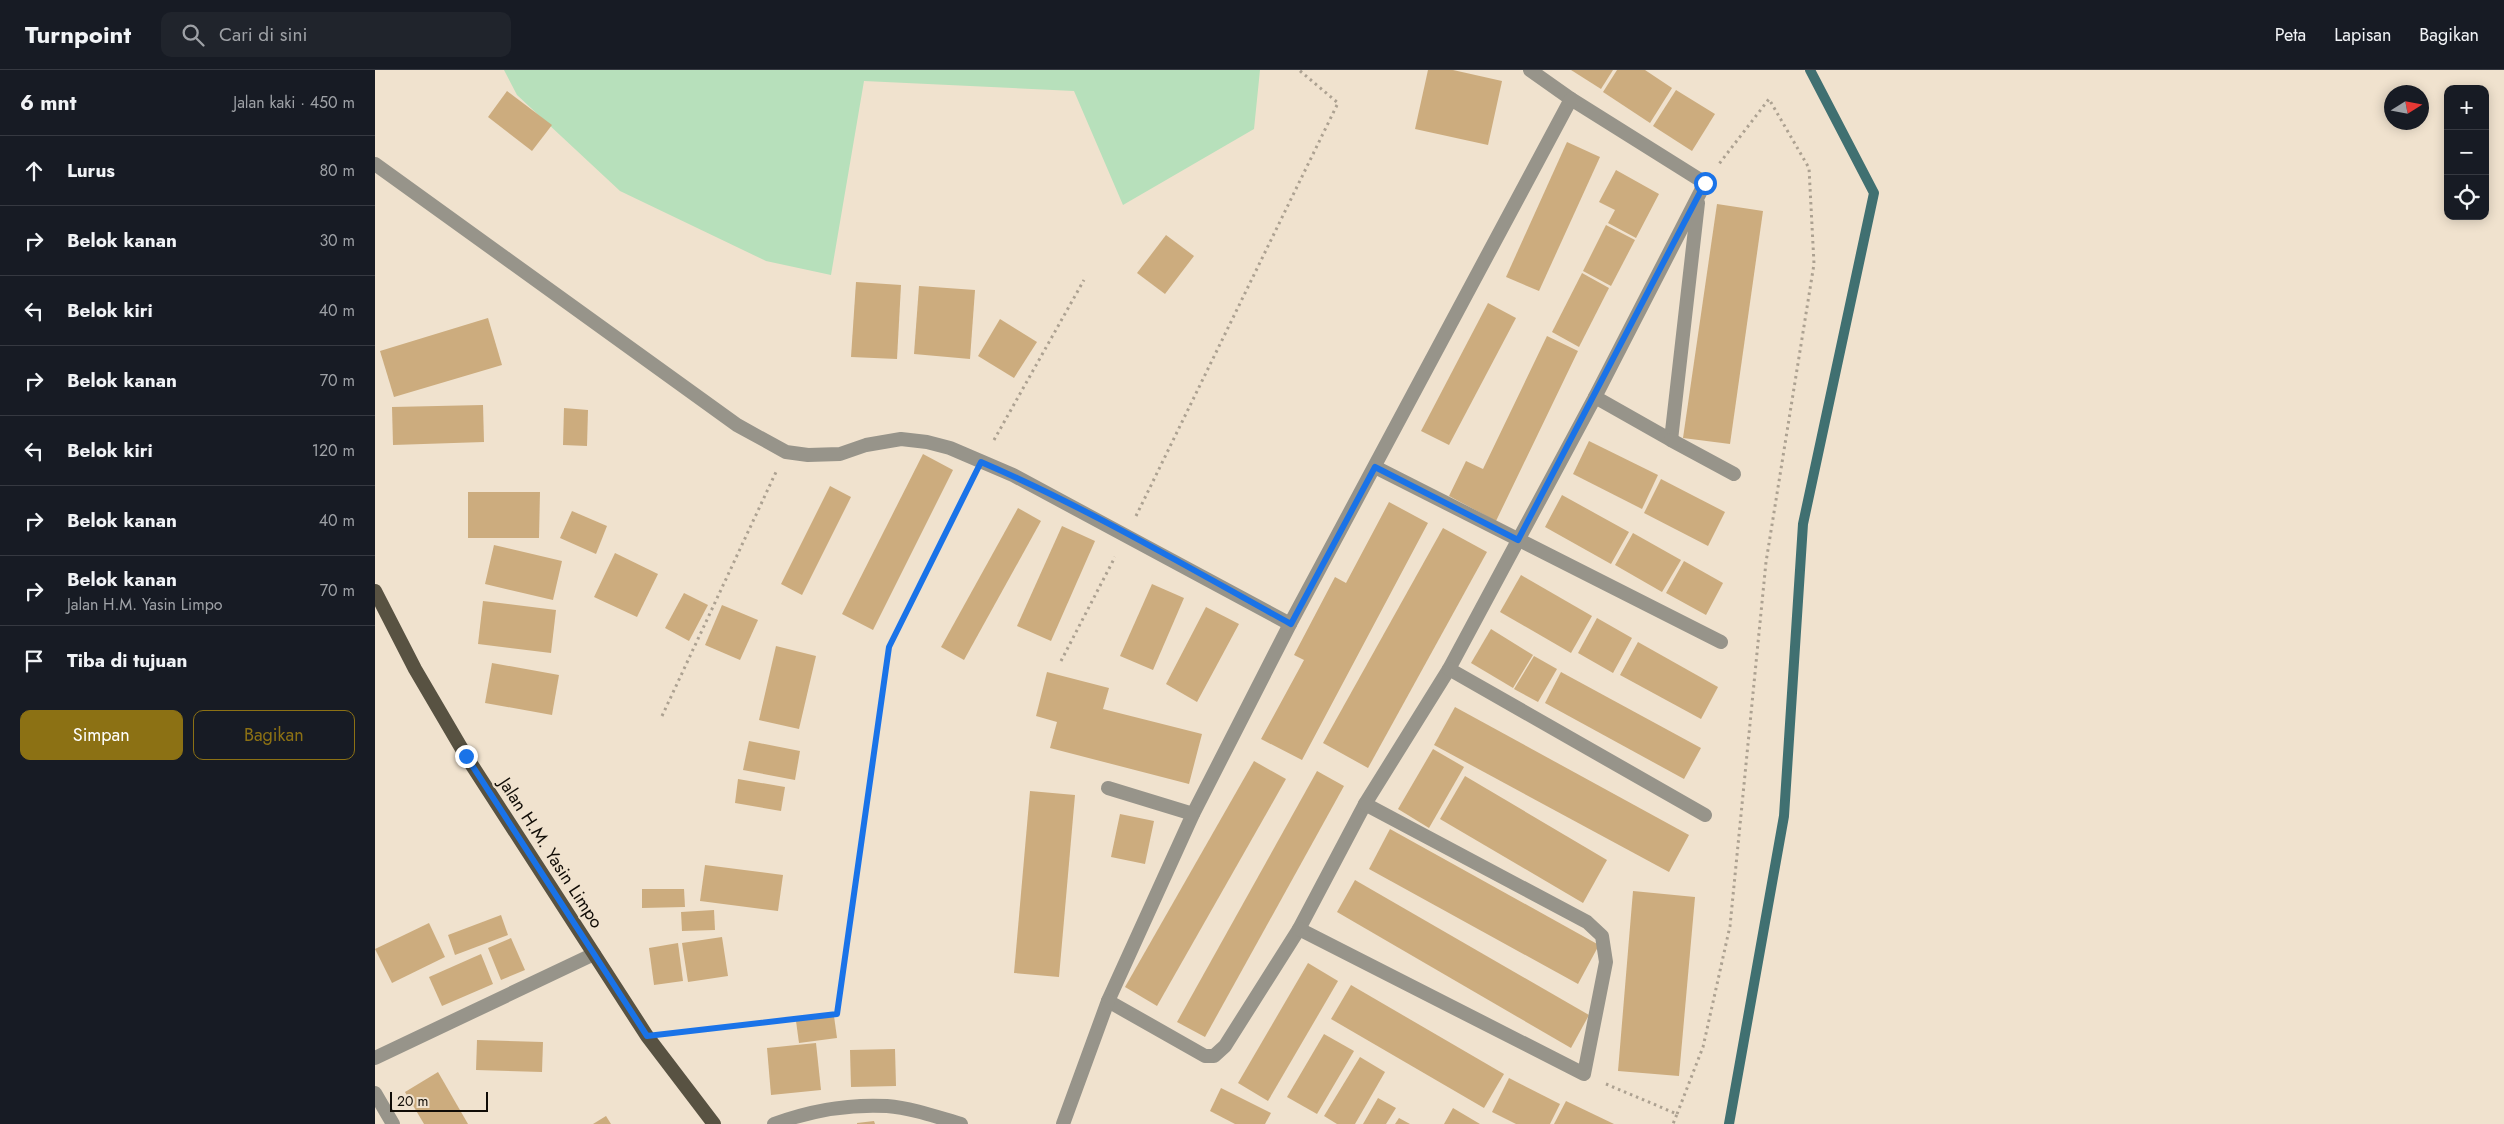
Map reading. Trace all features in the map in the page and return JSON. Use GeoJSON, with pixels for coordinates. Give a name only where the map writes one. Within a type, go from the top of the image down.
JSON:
{"type":"FeatureCollection","features":[{"type":"Feature","properties":{"kind":"main road","name":"Jalan H.M. Yasin Limpo"},"geometry":{"type":"LineString","coordinates":[[375,591],[415,669],[466,756],[647,1036],[714,1124]]}},
{"type":"Feature","properties":{"kind":"street"},"geometry":{"type":"LineString","coordinates":[[1530,70],[1702,189]]}},
{"type":"Feature","properties":{"kind":"street"},"geometry":{"type":"LineString","coordinates":[[1063,1124],[1108,1001],[1193,814],[1291,624],[1571,99]]}},
{"type":"Feature","properties":{"kind":"street"},"geometry":{"type":"LineString","coordinates":[[375,164],[737,424],[786,452],[808,455],[840,454],[866,445],[901,439],[927,442],[950,448],[1013,475],[1127,534],[1291,624]]}},
{"type":"Feature","properties":{"kind":"street"},"geometry":{"type":"LineString","coordinates":[[1108,1001],[1205,1056],[1214,1056],[1225,1046],[1299,929],[1365,804],[1449,669],[1595,397],[1702,189]]}},
{"type":"Feature","properties":{"kind":"street"},"geometry":{"type":"LineString","coordinates":[[1671,440],[1702,189]]}},
{"type":"Feature","properties":{"kind":"street"},"geometry":{"type":"LineString","coordinates":[[1595,397],[1734,474]]}},
{"type":"Feature","properties":{"kind":"street"},"geometry":{"type":"LineString","coordinates":[[1375,467],[1721,642]]}},
{"type":"Feature","properties":{"kind":"street"},"geometry":{"type":"LineString","coordinates":[[1449,669],[1705,814]]}},
{"type":"Feature","properties":{"kind":"street"},"geometry":{"type":"LineString","coordinates":[[1108,788],[1193,814]]}},
{"type":"Feature","properties":{"kind":"street"},"geometry":{"type":"LineString","coordinates":[[1299,929],[1585,1074],[1606,962],[1602,936],[1587,922],[1365,804]]}},
{"type":"Feature","properties":{"kind":"street"},"geometry":{"type":"LineString","coordinates":[[375,1058],[594,954]]}},
{"type":"Feature","properties":{"kind":"street"},"geometry":{"type":"LineString","coordinates":[[375,1094],[393,1124]]}},
{"type":"Feature","properties":{"kind":"street"},"geometry":{"type":"LineString","coordinates":[[774,1124],[823,1110],[888,1106],[961,1124]]}},
{"type":"Feature","properties":{"kind":"path"},"geometry":{"type":"LineString","coordinates":[[1061,661],[1127,534],[1338,103],[1299,70]]}},
{"type":"Feature","properties":{"kind":"path"},"geometry":{"type":"LineString","coordinates":[[1673,1124],[1703,1047],[1730,926],[1766,562],[1814,264],[1809,168],[1769,99],[1702,189]]}},
{"type":"Feature","properties":{"kind":"path"},"geometry":{"type":"LineString","coordinates":[[647,1036],[837,1014],[889,647],[981,462],[1084,280]]}},
{"type":"Feature","properties":{"kind":"path"},"geometry":{"type":"LineString","coordinates":[[662,716],[786,452]]}},
{"type":"Feature","properties":{"kind":"path"},"geometry":{"type":"LineString","coordinates":[[1585,1074],[1677,1114]]}},
{"type":"Feature","properties":{"kind":"green space"},"geometry":{"type":"Polygon","coordinates":[[[504,70],[1260,70],[1254,129],[1123,205],[1074,91],[864,81],[831,275],[766,261],[620,191],[517,95],[504,70]]]}},
{"type":"Feature","properties":{"kind":"building"},"geometry":{"type":"Polygon","coordinates":[[[1428,70],[1453,70],[1502,81],[1488,145],[1415,129],[1428,70]]]}},
{"type":"Feature","properties":{"kind":"building"},"geometry":{"type":"Polygon","coordinates":[[[1571,70],[1613,70],[1601,89],[1571,70]]]}},
{"type":"Feature","properties":{"kind":"building"},"geometry":{"type":"Polygon","coordinates":[[[1617,70],[1645,70],[1672,88],[1650,123],[1603,92],[1617,70]]]}},
{"type":"Feature","properties":{"kind":"building"},"geometry":{"type":"Polygon","coordinates":[[[1676,90],[1715,114],[1692,151],[1653,126],[1676,90]]]}},
{"type":"Feature","properties":{"kind":"building"},"geometry":{"type":"Polygon","coordinates":[[[507,91],[552,125],[532,151],[488,117],[507,91]]]}},
{"type":"Feature","properties":{"kind":"building"},"geometry":{"type":"Polygon","coordinates":[[[1567,142],[1600,157],[1539,291],[1506,277],[1567,142]]]}},
{"type":"Feature","properties":{"kind":"building"},"geometry":{"type":"Polygon","coordinates":[[[1616,170],[1659,194],[1636,238],[1608,223],[1615,210],[1599,202],[1616,170]]]}},
{"type":"Feature","properties":{"kind":"building"},"geometry":{"type":"Polygon","coordinates":[[[1717,204],[1763,211],[1730,444],[1683,438],[1717,204]]]}},
{"type":"Feature","properties":{"kind":"building"},"geometry":{"type":"Polygon","coordinates":[[[1606,225],[1635,240],[1611,286],[1583,271],[1606,225]]]}},
{"type":"Feature","properties":{"kind":"building"},"geometry":{"type":"Polygon","coordinates":[[[1166,235],[1194,256],[1165,294],[1137,273],[1166,235]]]}},
{"type":"Feature","properties":{"kind":"building"},"geometry":{"type":"Polygon","coordinates":[[[1582,273],[1609,288],[1579,347],[1552,332],[1582,273]]]}},
{"type":"Feature","properties":{"kind":"building"},"geometry":{"type":"Polygon","coordinates":[[[856,282],[901,285],[897,359],[851,357],[856,282]]]}},
{"type":"Feature","properties":{"kind":"building"},"geometry":{"type":"Polygon","coordinates":[[[919,286],[975,290],[970,359],[914,354],[919,286]]]}},
{"type":"Feature","properties":{"kind":"building"},"geometry":{"type":"Polygon","coordinates":[[[1488,303],[1516,318],[1449,445],[1421,431],[1488,303]]]}},
{"type":"Feature","properties":{"kind":"building"},"geometry":{"type":"Polygon","coordinates":[[[488,318],[502,365],[394,397],[380,351],[488,318]]]}},
{"type":"Feature","properties":{"kind":"building"},"geometry":{"type":"Polygon","coordinates":[[[1000,319],[1037,342],[1014,378],[978,356],[1000,319]]]}},
{"type":"Feature","properties":{"kind":"building"},"geometry":{"type":"Polygon","coordinates":[[[1547,336],[1578,351],[1496,521],[1449,496],[1466,461],[1483,469],[1547,336]]]}},
{"type":"Feature","properties":{"kind":"building"},"geometry":{"type":"Polygon","coordinates":[[[483,405],[484,442],[393,445],[392,407],[483,405]]]}},
{"type":"Feature","properties":{"kind":"building"},"geometry":{"type":"Polygon","coordinates":[[[564,408],[588,410],[587,446],[563,445],[564,408]]]}},
{"type":"Feature","properties":{"kind":"building"},"geometry":{"type":"Polygon","coordinates":[[[1589,441],[1658,475],[1642,509],[1573,474],[1589,441]]]}},
{"type":"Feature","properties":{"kind":"building"},"geometry":{"type":"Polygon","coordinates":[[[923,454],[953,470],[873,630],[842,614],[923,454]]]}},
{"type":"Feature","properties":{"kind":"building"},"geometry":{"type":"Polygon","coordinates":[[[1661,479],[1725,512],[1708,546],[1644,513],[1661,479]]]}},
{"type":"Feature","properties":{"kind":"building"},"geometry":{"type":"Polygon","coordinates":[[[830,486],[851,497],[802,595],[781,584],[830,486]]]}},
{"type":"Feature","properties":{"kind":"building"},"geometry":{"type":"Polygon","coordinates":[[[468,492],[540,492],[539,538],[468,538],[468,492]]]}},
{"type":"Feature","properties":{"kind":"building"},"geometry":{"type":"Polygon","coordinates":[[[1562,495],[1629,532],[1611,564],[1545,527],[1562,495]]]}},
{"type":"Feature","properties":{"kind":"building"},"geometry":{"type":"Polygon","coordinates":[[[1389,502],[1428,523],[1302,760],[1261,739],[1304,660],[1294,655],[1335,577],[1346,583],[1389,502]]]}},
{"type":"Feature","properties":{"kind":"building"},"geometry":{"type":"Polygon","coordinates":[[[1018,508],[1041,521],[964,660],[941,647],[1018,508]]]}},
{"type":"Feature","properties":{"kind":"building"},"geometry":{"type":"Polygon","coordinates":[[[572,511],[607,526],[596,554],[560,538],[572,511]]]}},
{"type":"Feature","properties":{"kind":"building"},"geometry":{"type":"Polygon","coordinates":[[[1062,526],[1095,541],[1051,641],[1017,626],[1062,526]]]}},
{"type":"Feature","properties":{"kind":"building"},"geometry":{"type":"Polygon","coordinates":[[[1443,528],[1487,552],[1368,768],[1323,743],[1443,528]]]}},
{"type":"Feature","properties":{"kind":"building"},"geometry":{"type":"Polygon","coordinates":[[[1633,533],[1681,560],[1662,592],[1615,565],[1633,533]]]}},
{"type":"Feature","properties":{"kind":"building"},"geometry":{"type":"Polygon","coordinates":[[[494,545],[562,561],[553,600],[485,584],[494,545]]]}},
{"type":"Feature","properties":{"kind":"building"},"geometry":{"type":"Polygon","coordinates":[[[615,553],[658,574],[637,617],[594,597],[615,553]]]}},
{"type":"Feature","properties":{"kind":"building"},"geometry":{"type":"Polygon","coordinates":[[[1684,561],[1723,583],[1706,615],[1666,593],[1684,561]]]}},
{"type":"Feature","properties":{"kind":"building"},"geometry":{"type":"Polygon","coordinates":[[[1521,575],[1592,616],[1571,653],[1500,612],[1521,575]]]}},
{"type":"Feature","properties":{"kind":"building"},"geometry":{"type":"Polygon","coordinates":[[[1152,584],[1184,598],[1153,670],[1120,656],[1152,584]]]}},
{"type":"Feature","properties":{"kind":"building"},"geometry":{"type":"Polygon","coordinates":[[[684,593],[708,605],[689,641],[665,628],[684,593]]]}},
{"type":"Feature","properties":{"kind":"building"},"geometry":{"type":"Polygon","coordinates":[[[483,601],[556,610],[551,653],[478,644],[483,601]]]}},
{"type":"Feature","properties":{"kind":"building"},"geometry":{"type":"Polygon","coordinates":[[[722,605],[758,620],[740,660],[705,645],[722,605]]]}},
{"type":"Feature","properties":{"kind":"building"},"geometry":{"type":"Polygon","coordinates":[[[1206,607],[1239,624],[1197,702],[1166,684],[1206,607]]]}},
{"type":"Feature","properties":{"kind":"building"},"geometry":{"type":"Polygon","coordinates":[[[1597,618],[1632,638],[1613,673],[1578,653],[1597,618]]]}},
{"type":"Feature","properties":{"kind":"building"},"geometry":{"type":"Polygon","coordinates":[[[1491,629],[1533,655],[1513,688],[1471,663],[1491,629]]]}},
{"type":"Feature","properties":{"kind":"building"},"geometry":{"type":"Polygon","coordinates":[[[1638,642],[1718,687],[1701,719],[1620,675],[1638,642]]]}},
{"type":"Feature","properties":{"kind":"building"},"geometry":{"type":"Polygon","coordinates":[[[776,646],[816,656],[799,729],[759,720],[776,646]]]}},
{"type":"Feature","properties":{"kind":"building"},"geometry":{"type":"Polygon","coordinates":[[[1534,656],[1557,669],[1538,702],[1514,689],[1534,656]]]}},
{"type":"Feature","properties":{"kind":"building"},"geometry":{"type":"Polygon","coordinates":[[[492,663],[559,675],[552,715],[485,703],[492,663]]]}},
{"type":"Feature","properties":{"kind":"building"},"geometry":{"type":"Polygon","coordinates":[[[1047,672],[1109,688],[1103,709],[1202,734],[1189,784],[1050,748],[1057,722],[1036,716],[1047,672]]]}},
{"type":"Feature","properties":{"kind":"building"},"geometry":{"type":"Polygon","coordinates":[[[1561,672],[1701,748],[1684,779],[1545,703],[1561,672]]]}},
{"type":"Feature","properties":{"kind":"building"},"geometry":{"type":"Polygon","coordinates":[[[1455,707],[1689,835],[1669,872],[1434,745],[1455,707]]]}},
{"type":"Feature","properties":{"kind":"building"},"geometry":{"type":"Polygon","coordinates":[[[749,741],[800,751],[795,780],[743,770],[749,741]]]}},
{"type":"Feature","properties":{"kind":"building"},"geometry":{"type":"Polygon","coordinates":[[[1433,749],[1464,767],[1429,828],[1398,809],[1433,749]]]}},
{"type":"Feature","properties":{"kind":"building"},"geometry":{"type":"Polygon","coordinates":[[[1254,761],[1286,779],[1157,1006],[1125,987],[1254,761]]]}},
{"type":"Feature","properties":{"kind":"building"},"geometry":{"type":"Polygon","coordinates":[[[1317,771],[1344,786],[1205,1037],[1177,1022],[1317,771]]]}},
{"type":"Feature","properties":{"kind":"building"},"geometry":{"type":"Polygon","coordinates":[[[1465,776],[1607,860],[1583,903],[1440,819],[1465,776]]]}},
{"type":"Feature","properties":{"kind":"building"},"geometry":{"type":"Polygon","coordinates":[[[738,779],[785,787],[781,811],[735,803],[738,779]]]}},
{"type":"Feature","properties":{"kind":"building"},"geometry":{"type":"Polygon","coordinates":[[[1030,791],[1075,795],[1059,977],[1014,973],[1030,791]]]}},
{"type":"Feature","properties":{"kind":"building"},"geometry":{"type":"Polygon","coordinates":[[[1120,814],[1154,821],[1145,864],[1111,857],[1120,814]]]}},
{"type":"Feature","properties":{"kind":"building"},"geometry":{"type":"Polygon","coordinates":[[[1390,829],[1599,945],[1578,984],[1369,869],[1390,829]]]}},
{"type":"Feature","properties":{"kind":"building"},"geometry":{"type":"Polygon","coordinates":[[[705,865],[783,875],[778,911],[700,901],[705,865]]]}},
{"type":"Feature","properties":{"kind":"building"},"geometry":{"type":"Polygon","coordinates":[[[1355,880],[1589,1015],[1571,1048],[1337,912],[1355,880]]]}},
{"type":"Feature","properties":{"kind":"building"},"geometry":{"type":"Polygon","coordinates":[[[642,889],[684,889],[685,907],[642,908],[642,889]]]}},
{"type":"Feature","properties":{"kind":"building"},"geometry":{"type":"Polygon","coordinates":[[[1633,891],[1695,897],[1679,1076],[1618,1071],[1633,891]]]}},
{"type":"Feature","properties":{"kind":"building"},"geometry":{"type":"Polygon","coordinates":[[[714,910],[715,930],[682,931],[681,912],[714,910]]]}},
{"type":"Feature","properties":{"kind":"building"},"geometry":{"type":"Polygon","coordinates":[[[501,915],[508,935],[455,955],[448,935],[501,915]]]}},
{"type":"Feature","properties":{"kind":"building"},"geometry":{"type":"Polygon","coordinates":[[[429,923],[445,957],[392,983],[375,949],[429,923]]]}},
{"type":"Feature","properties":{"kind":"building"},"geometry":{"type":"Polygon","coordinates":[[[722,937],[728,976],[688,982],[682,943],[722,937]]]}},
{"type":"Feature","properties":{"kind":"building"},"geometry":{"type":"Polygon","coordinates":[[[511,938],[525,970],[501,980],[488,948],[511,938]]]}},
{"type":"Feature","properties":{"kind":"building"},"geometry":{"type":"Polygon","coordinates":[[[678,943],[683,981],[654,985],[649,948],[678,943]]]}},
{"type":"Feature","properties":{"kind":"building"},"geometry":{"type":"Polygon","coordinates":[[[481,954],[493,984],[442,1006],[429,977],[481,954]]]}},
{"type":"Feature","properties":{"kind":"building"},"geometry":{"type":"Polygon","coordinates":[[[1308,963],[1338,981],[1268,1101],[1238,1083],[1308,963]]]}},
{"type":"Feature","properties":{"kind":"building"},"geometry":{"type":"Polygon","coordinates":[[[1351,985],[1504,1074],[1484,1108],[1331,1019],[1351,985]]]}},
{"type":"Feature","properties":{"kind":"building"},"geometry":{"type":"Polygon","coordinates":[[[834,1016],[837,1038],[799,1043],[796,1021],[834,1016]]]}},
{"type":"Feature","properties":{"kind":"building"},"geometry":{"type":"Polygon","coordinates":[[[1324,1034],[1354,1051],[1317,1114],[1287,1097],[1324,1034]]]}},
{"type":"Feature","properties":{"kind":"building"},"geometry":{"type":"Polygon","coordinates":[[[477,1040],[543,1042],[542,1072],[476,1070],[477,1040]]]}},
{"type":"Feature","properties":{"kind":"building"},"geometry":{"type":"Polygon","coordinates":[[[816,1043],[821,1090],[771,1095],[767,1048],[816,1043]]]}},
{"type":"Feature","properties":{"kind":"building"},"geometry":{"type":"Polygon","coordinates":[[[895,1049],[896,1086],[851,1087],[850,1050],[895,1049]]]}},
{"type":"Feature","properties":{"kind":"building"},"geometry":{"type":"Polygon","coordinates":[[[1360,1057],[1385,1072],[1355,1124],[1337,1124],[1324,1116],[1360,1057]]]}},
{"type":"Feature","properties":{"kind":"building"},"geometry":{"type":"Polygon","coordinates":[[[438,1072],[468,1124],[424,1124],[405,1092],[438,1072]]]}},
{"type":"Feature","properties":{"kind":"building"},"geometry":{"type":"Polygon","coordinates":[[[1509,1078],[1560,1104],[1550,1124],[1516,1124],[1492,1112],[1509,1078]]]}},
{"type":"Feature","properties":{"kind":"building"},"geometry":{"type":"Polygon","coordinates":[[[1221,1088],[1271,1113],[1265,1124],[1235,1124],[1210,1111],[1221,1088]]]}},
{"type":"Feature","properties":{"kind":"building"},"geometry":{"type":"Polygon","coordinates":[[[1378,1098],[1396,1108],[1386,1124],[1363,1124],[1378,1098]]]}},
{"type":"Feature","properties":{"kind":"building"},"geometry":{"type":"Polygon","coordinates":[[[1566,1101],[1614,1124],[1554,1124],[1566,1101]]]}},
{"type":"Feature","properties":{"kind":"building"},"geometry":{"type":"Polygon","coordinates":[[[1453,1108],[1480,1124],[1444,1124],[1453,1108]]]}},
{"type":"Feature","properties":{"kind":"building"},"geometry":{"type":"Polygon","coordinates":[[[606,1116],[611,1124],[593,1124],[606,1116]]]}},
{"type":"Feature","properties":{"kind":"building"},"geometry":{"type":"Polygon","coordinates":[[[1399,1118],[1410,1124],[1395,1124],[1399,1118]]]}},
{"type":"Feature","properties":{"kind":"building"},"geometry":{"type":"Polygon","coordinates":[[[874,1121],[875,1124],[857,1124],[857,1123],[874,1121]]]}},
{"type":"Feature","properties":{"kind":"waterway"},"geometry":{"type":"LineString","coordinates":[[1729,1124],[1784,816],[1803,524],[1874,193],[1810,70]]}},
{"type":"Feature","properties":{"kind":"route"},"geometry":{"type":"LineString","coordinates":[[466,756],[647,1036],[837,1014],[889,647],[981,462],[1013,475],[1127,534],[1291,624],[1375,467],[1518,540],[1595,397],[1705,183]]}}]}
